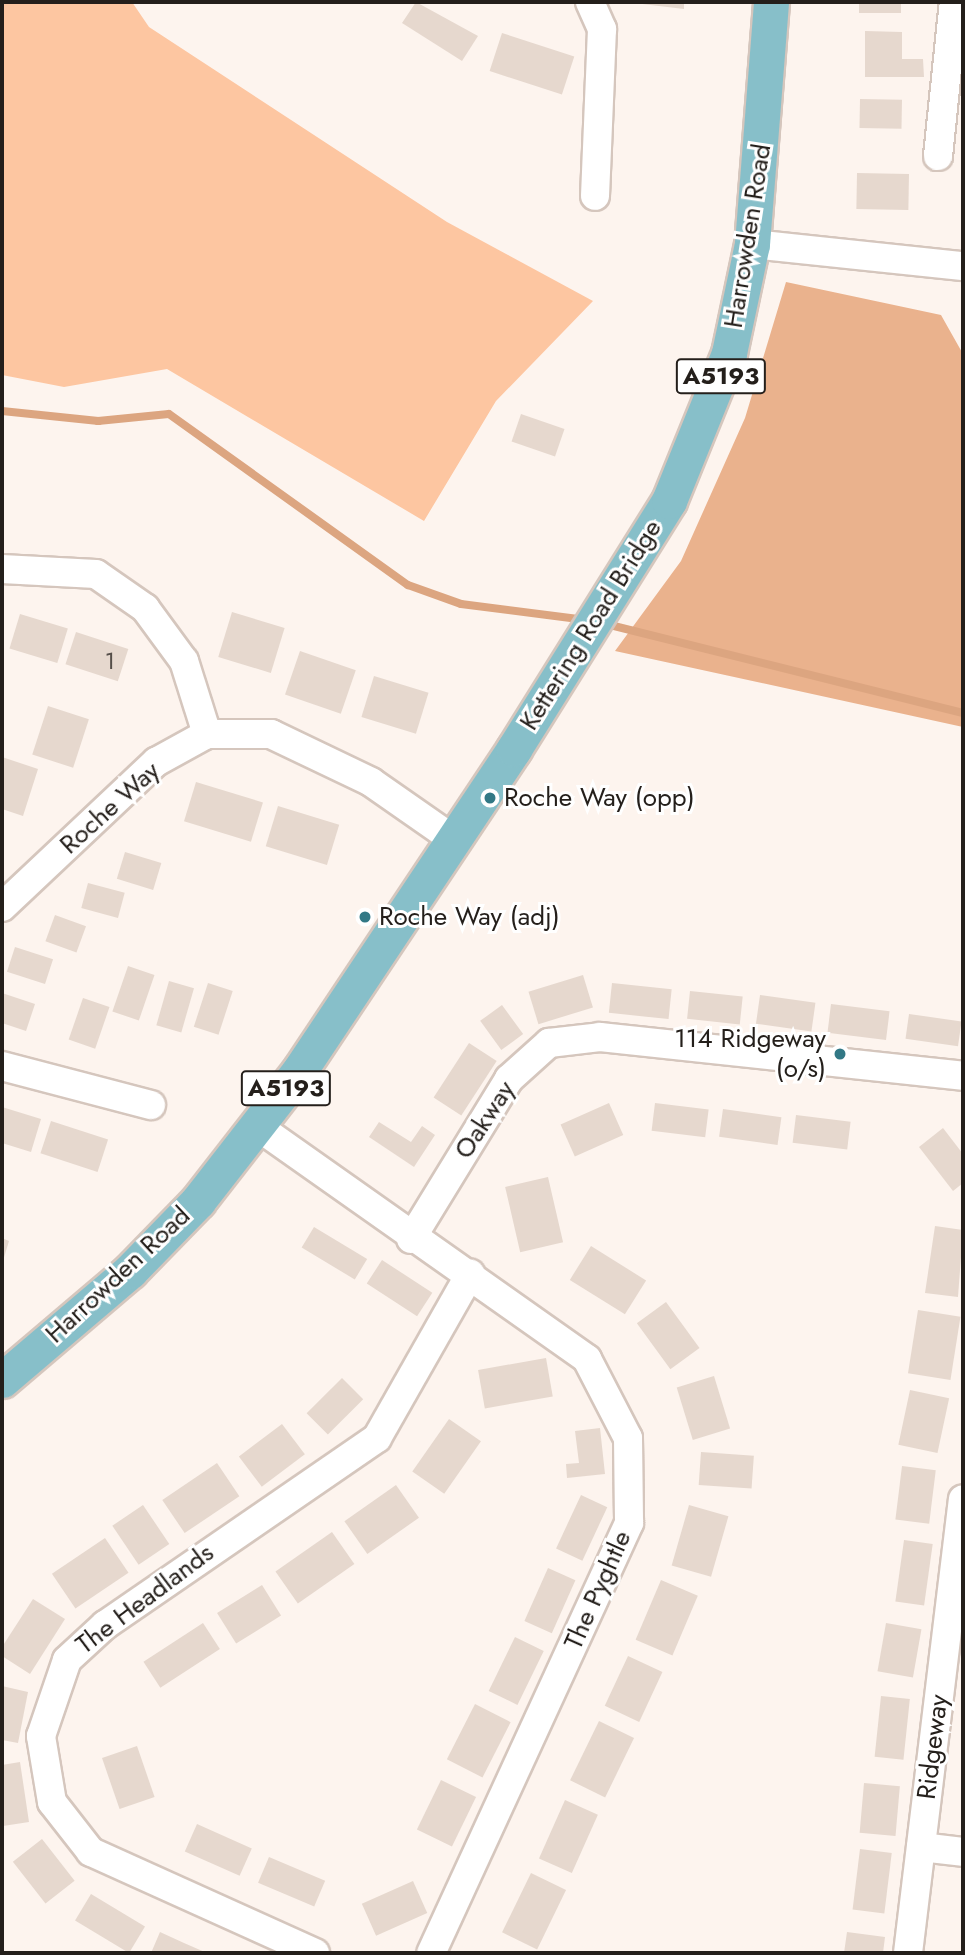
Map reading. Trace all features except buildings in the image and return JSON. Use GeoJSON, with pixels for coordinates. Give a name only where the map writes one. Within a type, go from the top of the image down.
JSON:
{"type":"FeatureCollection","features":[{"type":"Feature","properties":{"kind":"main road","name":"Harrowden Road"},"geometry":{"type":"LineString","coordinates":[[669,501],[729,353],[752,244],[771,2]]}},
{"type":"Feature","properties":{"kind":"main road","name":"Kettering Road Bridge"},"geometry":{"type":"LineString","coordinates":[[514,749],[669,501]]}},
{"type":"Feature","properties":{"kind":"main road","name":"Harrowden Road"},"geometry":{"type":"LineString","coordinates":[[2,1380],[130,1271],[257,1126],[514,749]]}},
{"type":"Feature","properties":{"kind":"street"},"geometry":{"type":"LineString","coordinates":[[590,2],[602,29],[595,196]]}},
{"type":"Feature","properties":{"kind":"street"},"geometry":{"type":"LineString","coordinates":[[939,156],[954,2]]}},
{"type":"Feature","properties":{"kind":"street"},"geometry":{"type":"LineString","coordinates":[[752,244],[963,266]]}},
{"type":"Feature","properties":{"kind":"street"},"geometry":{"type":"LineString","coordinates":[[2,569],[96,574],[145,608],[184,661],[207,734]]}},
{"type":"Feature","properties":{"kind":"street","name":"Roche Way"},"geometry":{"type":"LineString","coordinates":[[2,907],[156,762],[207,734],[271,734],[371,782],[454,840]]}},
{"type":"Feature","properties":{"kind":"street","name":"Oakway"},"geometry":{"type":"LineString","coordinates":[[411,1239],[509,1079],[549,1043],[600,1037],[963,1076]]}},
{"type":"Feature","properties":{"kind":"street"},"geometry":{"type":"LineString","coordinates":[[2,1066],[151,1105]]}},
{"type":"Feature","properties":{"kind":"street","name":"The Pyghtle"},"geometry":{"type":"LineString","coordinates":[[257,1126],[411,1239],[470,1274],[587,1359],[628,1438],[629,1523],[430,1953]]}},
{"type":"Feature","properties":{"kind":"street","name":"The Headlands"},"geometry":{"type":"LineString","coordinates":[[315,1953],[91,1852],[52,1802],[41,1735],[67,1660],[105,1625],[377,1438],[470,1274]]}},
{"type":"Feature","properties":{"kind":"street","name":"Ridgeway"},"geometry":{"type":"LineString","coordinates":[[908,1953],[963,1499]]}},
{"type":"Feature","properties":{"kind":"street"},"geometry":{"type":"LineString","coordinates":[[921,1847],[963,1852]]}},
{"type":"Feature","properties":{"kind":"shaded area"},"geometry":{"type":"Polygon","coordinates":[[[2,2],[132,2],[149,27],[447,222],[593,301],[496,401],[424,521],[167,369],[64,387],[2,375],[2,2]]]}},
{"type":"Feature","properties":{"kind":"shaded area"},"geometry":{"type":"Polygon","coordinates":[[[786,282],[941,315],[963,354],[963,727],[615,651],[681,561],[745,418],[786,282]]]}},
{"type":"Feature","properties":{"kind":"waterway"},"geometry":{"type":"LineString","coordinates":[[2,411],[98,421],[169,414],[408,585],[461,604],[586,620]]}},
{"type":"Feature","properties":{"kind":"waterway"},"geometry":{"type":"LineString","coordinates":[[602,623],[963,713]]}},
{"type":"Feature","properties":{"kind":"place","name":"Roche Way (opp)"},"geometry":{"type":"Point","coordinates":[490,798]}},
{"type":"Feature","properties":{"kind":"place","name":"Roche Way (adj)"},"geometry":{"type":"Point","coordinates":[365,917]}},
{"type":"Feature","properties":{"kind":"place","name":"114 Ridgeway (o/s)"},"geometry":{"type":"Point","coordinates":[840,1054]}}]}
